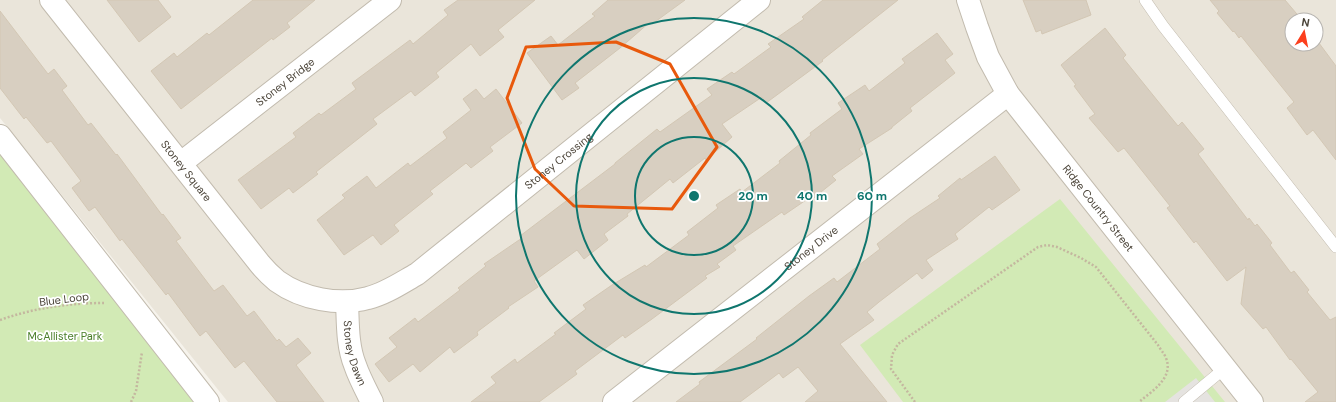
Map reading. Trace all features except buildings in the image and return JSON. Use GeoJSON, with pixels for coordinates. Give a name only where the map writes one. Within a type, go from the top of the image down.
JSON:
{"type":"FeatureCollection","features":[{"type":"Feature","properties":{"kind":"street","name":"Stoney Square"},"geometry":{"type":"LineString","coordinates":[[51,0],[260,264],[277,281],[296,292],[318,298],[347,302]]}},
{"type":"Feature","properties":{"kind":"street","name":"Stoney Bridge"},"geometry":{"type":"LineString","coordinates":[[181,163],[390,0]]}},
{"type":"Feature","properties":{"kind":"street","name":"Stoney Crossing"},"geometry":{"type":"LineString","coordinates":[[347,302],[369,298],[380,294],[417,274],[759,0]]}},
{"type":"Feature","properties":{"kind":"street","name":"Ridge Country Street"},"geometry":{"type":"LineString","coordinates":[[968,0],[988,58],[1008,94],[1252,402]]}},
{"type":"Feature","properties":{"kind":"street","name":"Stoney Drive"},"geometry":{"type":"LineString","coordinates":[[614,402],[1008,94]]}},
{"type":"Feature","properties":{"kind":"street"},"geometry":{"type":"LineString","coordinates":[[0,136],[208,402]]}},
{"type":"Feature","properties":{"kind":"street","name":"Stoney Dawn"},"geometry":{"type":"LineString","coordinates":[[347,302],[350,344],[354,364],[372,402]]}},
{"type":"Feature","properties":{"kind":"lane"},"geometry":{"type":"LineString","coordinates":[[1145,0],[1168,32],[1336,246]]}},
{"type":"Feature","properties":{"kind":"lane"},"geometry":{"type":"LineString","coordinates":[[1184,402],[1225,368]]}},
{"type":"Feature","properties":{"kind":"path"},"geometry":{"type":"LineString","coordinates":[[915,402],[891,369],[892,355],[898,344],[1038,247],[1047,245],[1057,247],[1082,258],[1096,267],[1166,357],[1168,366],[1166,377],[1158,387],[1139,402]]}},
{"type":"Feature","properties":{"kind":"path","name":"Blue Loop"},"geometry":{"type":"LineString","coordinates":[[0,320],[23,312],[77,303],[106,303]]}},
{"type":"Feature","properties":{"kind":"path"},"geometry":{"type":"LineString","coordinates":[[130,402],[136,391],[142,352]]}},
{"type":"Feature","properties":{"kind":"highlighted area"},"geometry":{"type":"Polygon","coordinates":[[[616,42],[670,64],[717,147],[672,209],[574,206],[535,169],[507,98],[526,47],[616,42]]]}},
{"type":"Feature","properties":{"kind":"shaded area"},"geometry":{"type":"Polygon","coordinates":[[[0,0],[1336,0],[1336,402],[228,402],[0,118],[0,0]]]}},
{"type":"Feature","properties":{"kind":"shaded area"},"geometry":{"type":"Polygon","coordinates":[[[1196,378],[1215,402],[1165,402],[1196,378]]]}},
{"type":"Feature","properties":{"kind":"green space","name":"McAllister Park"},"geometry":{"type":"Polygon","coordinates":[[[0,146],[199,402],[0,402],[0,146]]]}},
{"type":"Feature","properties":{"kind":"green space"},"geometry":{"type":"Polygon","coordinates":[[[1060,199],[1225,402],[903,402],[860,345],[1060,199]]]}}]}
